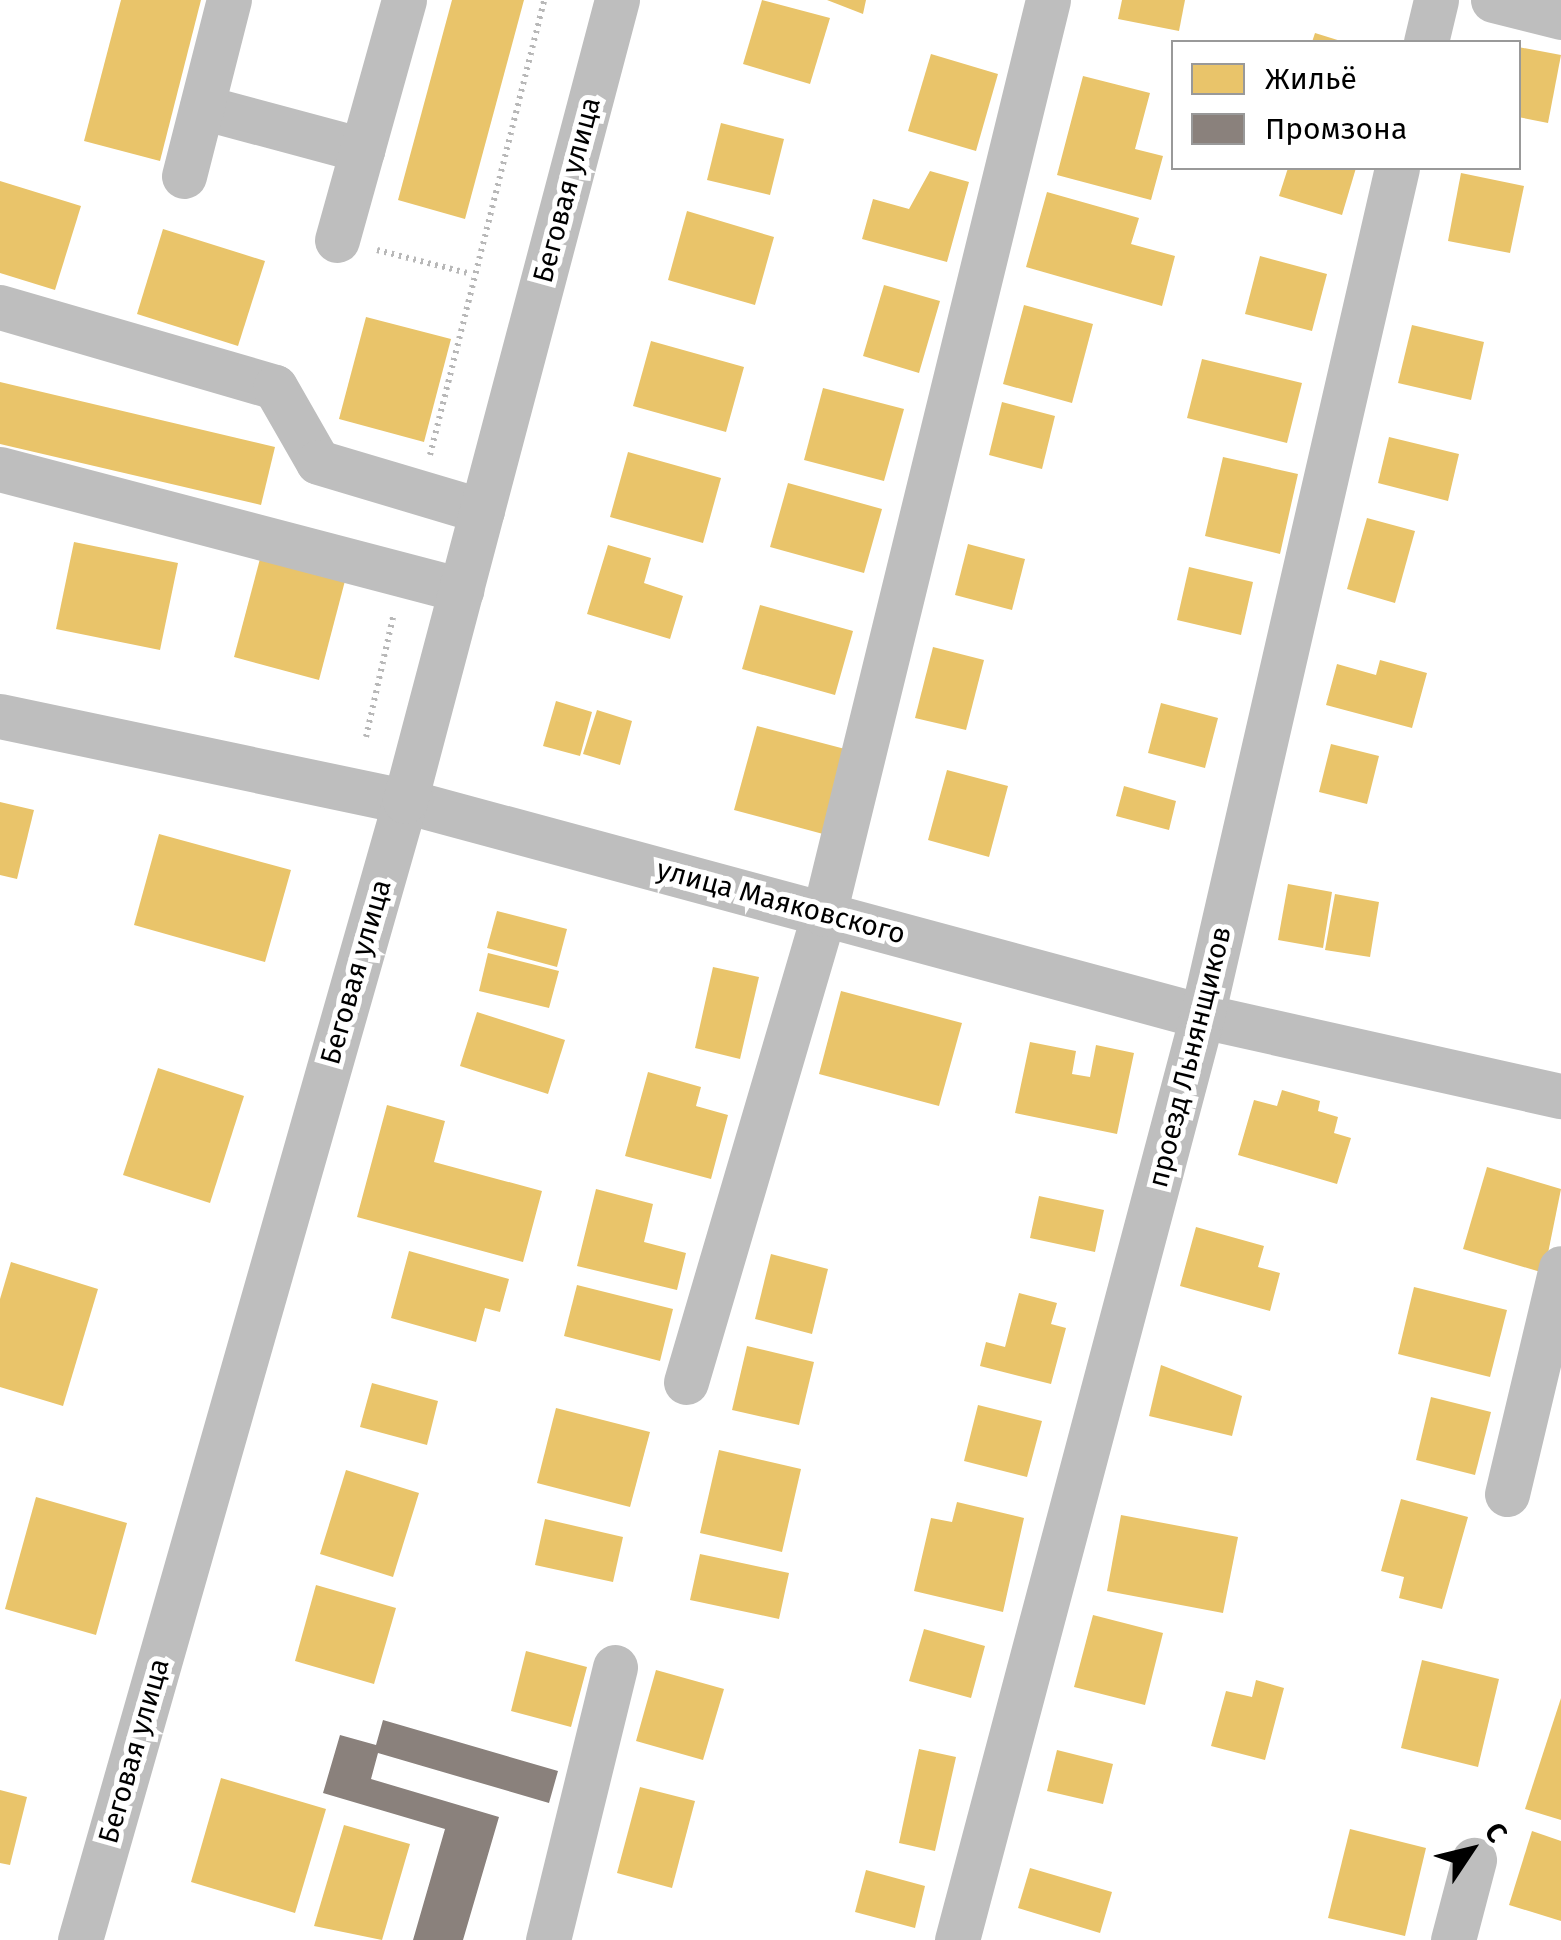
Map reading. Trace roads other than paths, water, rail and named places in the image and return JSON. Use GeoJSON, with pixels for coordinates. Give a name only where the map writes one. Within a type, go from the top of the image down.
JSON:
{"type":"FeatureCollection","features":[{"type":"Feature","properties":{"kind":"street"},"geometry":{"type":"LineString","coordinates":[[184,176],[229,0]]}},
{"type":"Feature","properties":{"kind":"street"},"geometry":{"type":"LineString","coordinates":[[337,240],[404,0]]}},
{"type":"Feature","properties":{"kind":"street","name":"Беговая улица"},"geometry":{"type":"LineString","coordinates":[[80,1940],[405,801],[617,0]]}},
{"type":"Feature","properties":{"kind":"street"},"geometry":{"type":"LineString","coordinates":[[686,1382],[824,914],[1048,0]]}},
{"type":"Feature","properties":{"kind":"street"},"geometry":{"type":"LineString","coordinates":[[1426,40],[1436,0]]}},
{"type":"Feature","properties":{"kind":"street"},"geometry":{"type":"LineString","coordinates":[[1494,0],[1561,17]]}},
{"type":"Feature","properties":{"kind":"street"},"geometry":{"type":"LineString","coordinates":[[202,107],[362,150]]}},
{"type":"Feature","properties":{"kind":"street","name":"проезд Льнянщиков"},"geometry":{"type":"LineString","coordinates":[[957,1940],[1202,1016],[1398,170]]}},
{"type":"Feature","properties":{"kind":"street"},"geometry":{"type":"LineString","coordinates":[[0,307],[275,387],[318,462],[482,510]]}},
{"type":"Feature","properties":{"kind":"street"},"geometry":{"type":"LineString","coordinates":[[0,469],[461,590]]}},
{"type":"Feature","properties":{"kind":"street","name":"улица Маяковского"},"geometry":{"type":"LineString","coordinates":[[0,716],[405,801],[1202,1016],[1561,1096]]}},
{"type":"Feature","properties":{"kind":"street"},"geometry":{"type":"LineString","coordinates":[[1507,1494],[1561,1268]]}},
{"type":"Feature","properties":{"kind":"street"},"geometry":{"type":"LineString","coordinates":[[548,1940],[615,1667]]}},
{"type":"Feature","properties":{"kind":"street"},"geometry":{"type":"LineString","coordinates":[[1453,1940],[1474,1860]]}}]}
